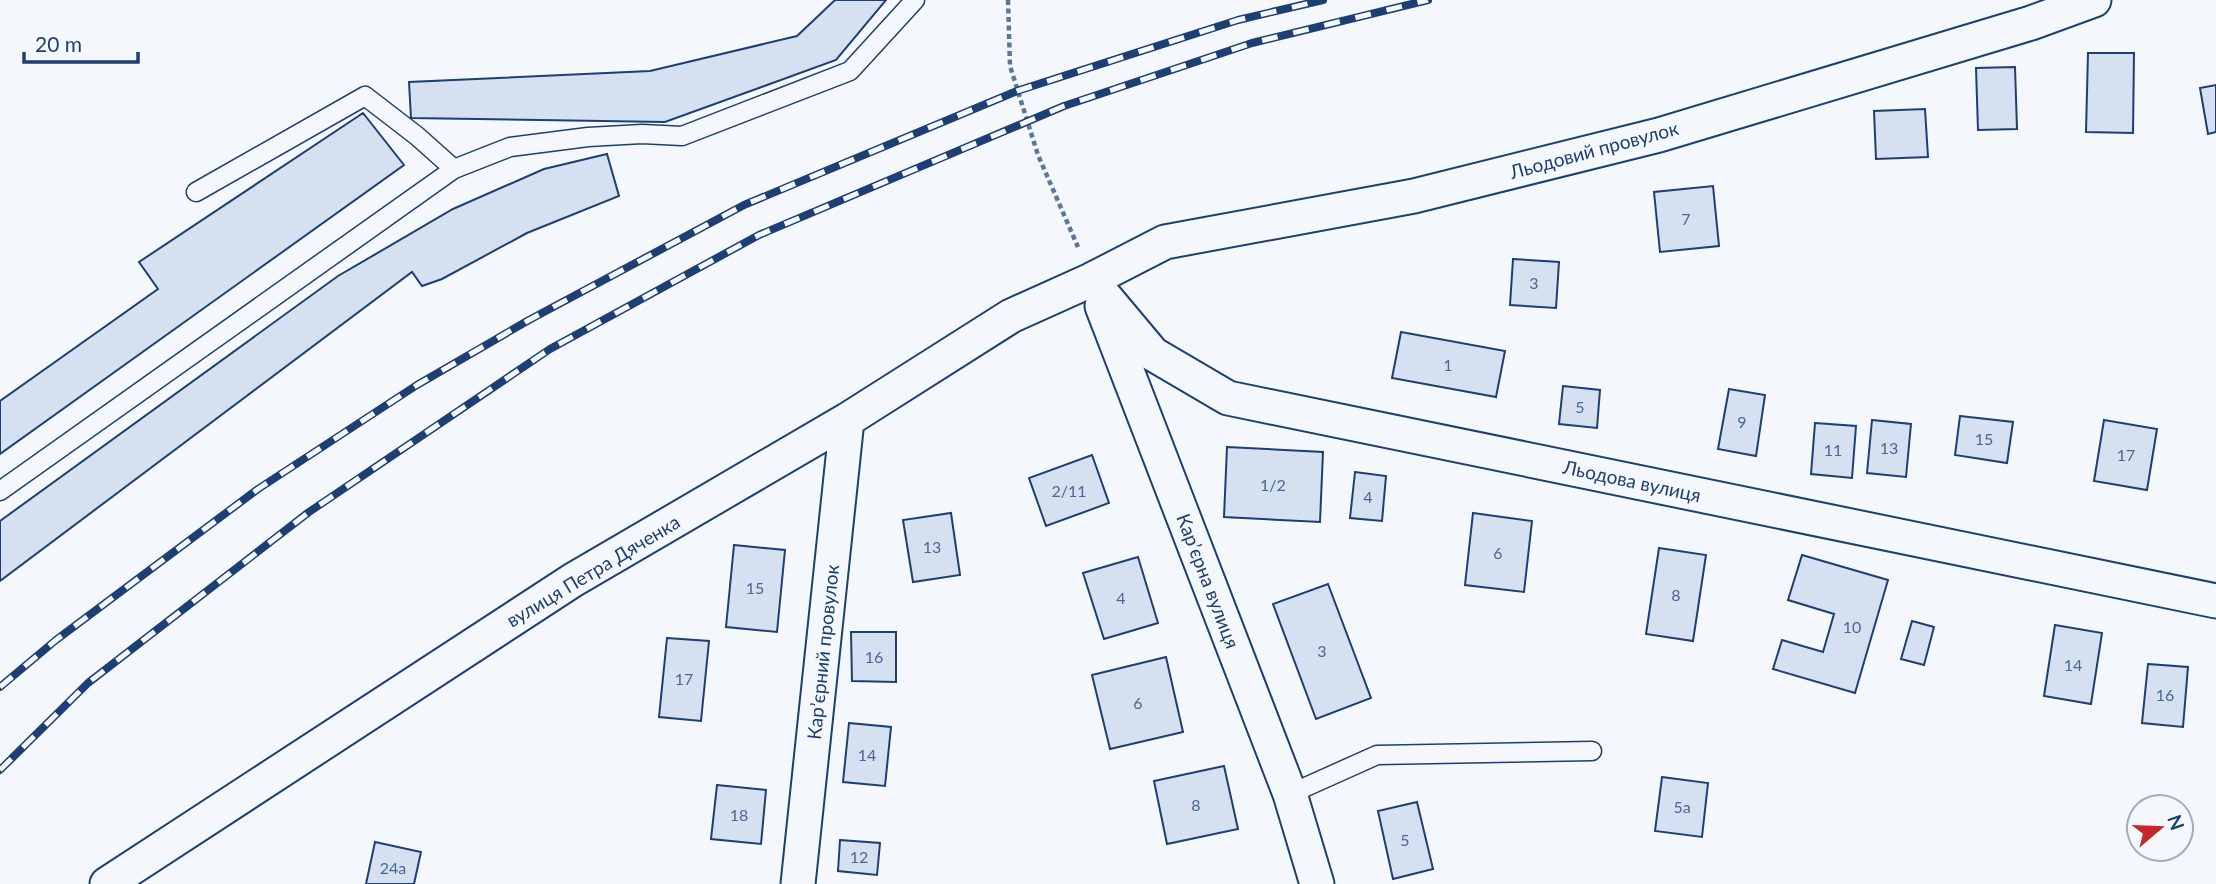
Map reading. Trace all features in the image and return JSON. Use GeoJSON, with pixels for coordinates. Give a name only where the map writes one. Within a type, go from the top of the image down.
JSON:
{"type":"FeatureCollection","features":[{"type":"Feature","properties":{"kind":"street","name":"Льодовий провулок"},"geometry":{"type":"LineString","coordinates":[[1091,280],[1165,242],[1414,197],[1659,135],[2031,23],[2094,0]]}},
{"type":"Feature","properties":{"kind":"street","name":"вулиця Петра Дяченка"},"geometry":{"type":"LineString","coordinates":[[107,884],[573,580],[847,420],[1011,316],[1091,280]]}},
{"type":"Feature","properties":{"kind":"street","name":"Льодова вулиця"},"geometry":{"type":"LineString","coordinates":[[1091,280],[1153,354],[1228,398],[2216,601]]}},
{"type":"Feature","properties":{"kind":"street","name":"Карʼєрна вулиця"},"geometry":{"type":"LineString","coordinates":[[1091,280],[1290,794],[1317,884]]}},
{"type":"Feature","properties":{"kind":"street","name":"Карʼєрний провулок"},"geometry":{"type":"LineString","coordinates":[[798,884],[847,420]]}},
{"type":"Feature","properties":{"kind":"lane"},"geometry":{"type":"LineString","coordinates":[[0,491],[453,169],[510,148],[588,137],[642,134],[682,136],[850,71],[915,0]]}},
{"type":"Feature","properties":{"kind":"lane"},"geometry":{"type":"LineString","coordinates":[[196,192],[365,96],[417,136],[453,169]]}},
{"type":"Feature","properties":{"kind":"lane"},"geometry":{"type":"LineString","coordinates":[[1290,794],[1377,755],[1592,751]]}},
{"type":"Feature","properties":{"kind":"path"},"geometry":{"type":"LineString","coordinates":[[1008,0],[1010,66],[1017,91],[1038,155],[1091,280]]}},
{"type":"Feature","properties":{"kind":"building"},"geometry":{"type":"Polygon","coordinates":[[[835,0],[886,0],[836,60],[665,122],[411,118],[409,82],[650,71],[797,36],[835,0]]]}},
{"type":"Feature","properties":{"kind":"building"},"geometry":{"type":"Polygon","coordinates":[[[2088,53],[2134,53],[2133,133],[2086,132],[2088,53]]]}},
{"type":"Feature","properties":{"kind":"building"},"geometry":{"type":"Polygon","coordinates":[[[2015,67],[2017,129],[1978,130],[1976,68],[2015,67]]]}},
{"type":"Feature","properties":{"kind":"building"},"geometry":{"type":"Polygon","coordinates":[[[2216,85],[2216,132],[2208,134],[2200,88],[2216,85]]]}},
{"type":"Feature","properties":{"kind":"building"},"geometry":{"type":"Polygon","coordinates":[[[1925,109],[1928,157],[1876,159],[1874,111],[1925,109]]]}},
{"type":"Feature","properties":{"kind":"building"},"geometry":{"type":"Polygon","coordinates":[[[363,113],[404,165],[0,454],[0,401],[158,289],[139,262],[363,113]]]}},
{"type":"Feature","properties":{"kind":"building"},"geometry":{"type":"Polygon","coordinates":[[[607,154],[619,196],[527,233],[442,279],[422,286],[412,272],[0,581],[0,521],[338,276],[453,209],[544,169],[607,154]]]}},
{"type":"Feature","properties":{"kind":"building"},"geometry":{"type":"Polygon","coordinates":[[[1713,186],[1719,246],[1660,252],[1654,192],[1713,186]]]}},
{"type":"Feature","properties":{"kind":"building"},"geometry":{"type":"Polygon","coordinates":[[[1513,259],[1559,262],[1556,308],[1510,305],[1513,259]]]}},
{"type":"Feature","properties":{"kind":"building"},"geometry":{"type":"Polygon","coordinates":[[[1401,332],[1505,351],[1496,397],[1392,378],[1401,332]]]}},
{"type":"Feature","properties":{"kind":"building"},"geometry":{"type":"Polygon","coordinates":[[[1563,386],[1600,390],[1597,428],[1559,424],[1563,386]]]}},
{"type":"Feature","properties":{"kind":"building"},"geometry":{"type":"Polygon","coordinates":[[[1729,389],[1765,395],[1756,456],[1718,449],[1729,389]]]}},
{"type":"Feature","properties":{"kind":"building"},"geometry":{"type":"Polygon","coordinates":[[[1960,416],[2013,422],[2007,463],[1955,455],[1960,416]]]}},
{"type":"Feature","properties":{"kind":"building"},"geometry":{"type":"Polygon","coordinates":[[[1872,420],[1911,424],[1906,477],[1867,473],[1872,420]]]}},
{"type":"Feature","properties":{"kind":"building"},"geometry":{"type":"Polygon","coordinates":[[[2104,420],[2157,429],[2147,490],[2094,481],[2104,420]]]}},
{"type":"Feature","properties":{"kind":"building"},"geometry":{"type":"Polygon","coordinates":[[[1815,423],[1856,426],[1852,478],[1811,474],[1815,423]]]}},
{"type":"Feature","properties":{"kind":"building"},"geometry":{"type":"Polygon","coordinates":[[[1227,447],[1323,452],[1320,522],[1224,517],[1227,447]]]}},
{"type":"Feature","properties":{"kind":"building"},"geometry":{"type":"Polygon","coordinates":[[[1092,455],[1109,503],[1046,526],[1029,478],[1092,455]]]}},
{"type":"Feature","properties":{"kind":"building"},"geometry":{"type":"Polygon","coordinates":[[[1355,472],[1386,476],[1382,521],[1350,518],[1355,472]]]}},
{"type":"Feature","properties":{"kind":"building"},"geometry":{"type":"Polygon","coordinates":[[[951,513],[960,575],[913,582],[903,520],[951,513]]]}},
{"type":"Feature","properties":{"kind":"building"},"geometry":{"type":"Polygon","coordinates":[[[1473,513],[1532,521],[1524,592],[1465,585],[1473,513]]]}},
{"type":"Feature","properties":{"kind":"building"},"geometry":{"type":"Polygon","coordinates":[[[734,545],[785,550],[777,632],[726,627],[734,545]]]}},
{"type":"Feature","properties":{"kind":"building"},"geometry":{"type":"Polygon","coordinates":[[[1659,548],[1706,555],[1693,641],[1646,634],[1659,548]]]}},
{"type":"Feature","properties":{"kind":"building"},"geometry":{"type":"Polygon","coordinates":[[[1802,555],[1888,580],[1855,693],[1773,669],[1782,640],[1823,652],[1834,614],[1788,600],[1802,555]]]}},
{"type":"Feature","properties":{"kind":"building"},"geometry":{"type":"Polygon","coordinates":[[[1138,557],[1158,623],[1104,639],[1083,573],[1138,557]]]}},
{"type":"Feature","properties":{"kind":"building"},"geometry":{"type":"Polygon","coordinates":[[[1328,584],[1371,698],[1316,719],[1273,604],[1328,584]]]}},
{"type":"Feature","properties":{"kind":"building"},"geometry":{"type":"Polygon","coordinates":[[[1912,621],[1934,627],[1924,665],[1901,659],[1912,621]]]}},
{"type":"Feature","properties":{"kind":"building"},"geometry":{"type":"Polygon","coordinates":[[[2055,625],[2102,633],[2091,704],[2044,696],[2055,625]]]}},
{"type":"Feature","properties":{"kind":"building"},"geometry":{"type":"Polygon","coordinates":[[[851,632],[896,632],[896,682],[852,681],[851,632]]]}},
{"type":"Feature","properties":{"kind":"building"},"geometry":{"type":"Polygon","coordinates":[[[667,638],[709,641],[701,721],[659,717],[667,638]]]}},
{"type":"Feature","properties":{"kind":"building"},"geometry":{"type":"Polygon","coordinates":[[[1166,657],[1183,732],[1110,749],[1092,675],[1166,657]]]}},
{"type":"Feature","properties":{"kind":"building"},"geometry":{"type":"Polygon","coordinates":[[[2148,664],[2188,667],[2183,727],[2142,723],[2148,664]]]}},
{"type":"Feature","properties":{"kind":"building"},"geometry":{"type":"Polygon","coordinates":[[[849,723],[891,727],[885,786],[843,782],[849,723]]]}},
{"type":"Feature","properties":{"kind":"building"},"geometry":{"type":"Polygon","coordinates":[[[1224,766],[1238,829],[1167,844],[1154,781],[1224,766]]]}},
{"type":"Feature","properties":{"kind":"building"},"geometry":{"type":"Polygon","coordinates":[[[1662,777],[1708,783],[1702,837],[1655,831],[1662,777]]]}},
{"type":"Feature","properties":{"kind":"building"},"geometry":{"type":"Polygon","coordinates":[[[717,785],[766,790],[761,844],[711,839],[717,785]]]}},
{"type":"Feature","properties":{"kind":"building"},"geometry":{"type":"Polygon","coordinates":[[[1417,802],[1433,869],[1393,879],[1378,811],[1417,802]]]}},
{"type":"Feature","properties":{"kind":"building"},"geometry":{"type":"Polygon","coordinates":[[[840,840],[880,843],[877,875],[838,871],[840,840]]]}},
{"type":"Feature","properties":{"kind":"building"},"geometry":{"type":"Polygon","coordinates":[[[375,842],[421,852],[414,884],[366,884],[375,842]]]}},
{"type":"Feature","properties":{"kind":"railway"},"geometry":{"type":"LineString","coordinates":[[0,687],[56,640],[258,489],[417,385],[529,320],[744,205],[1017,91],[1238,20],[1323,0]]}},
{"type":"Feature","properties":{"kind":"railway"},"geometry":{"type":"LineString","coordinates":[[0,770],[88,683],[309,512],[550,349],[759,235],[1064,106],[1252,43],[1428,0]]}}]}
